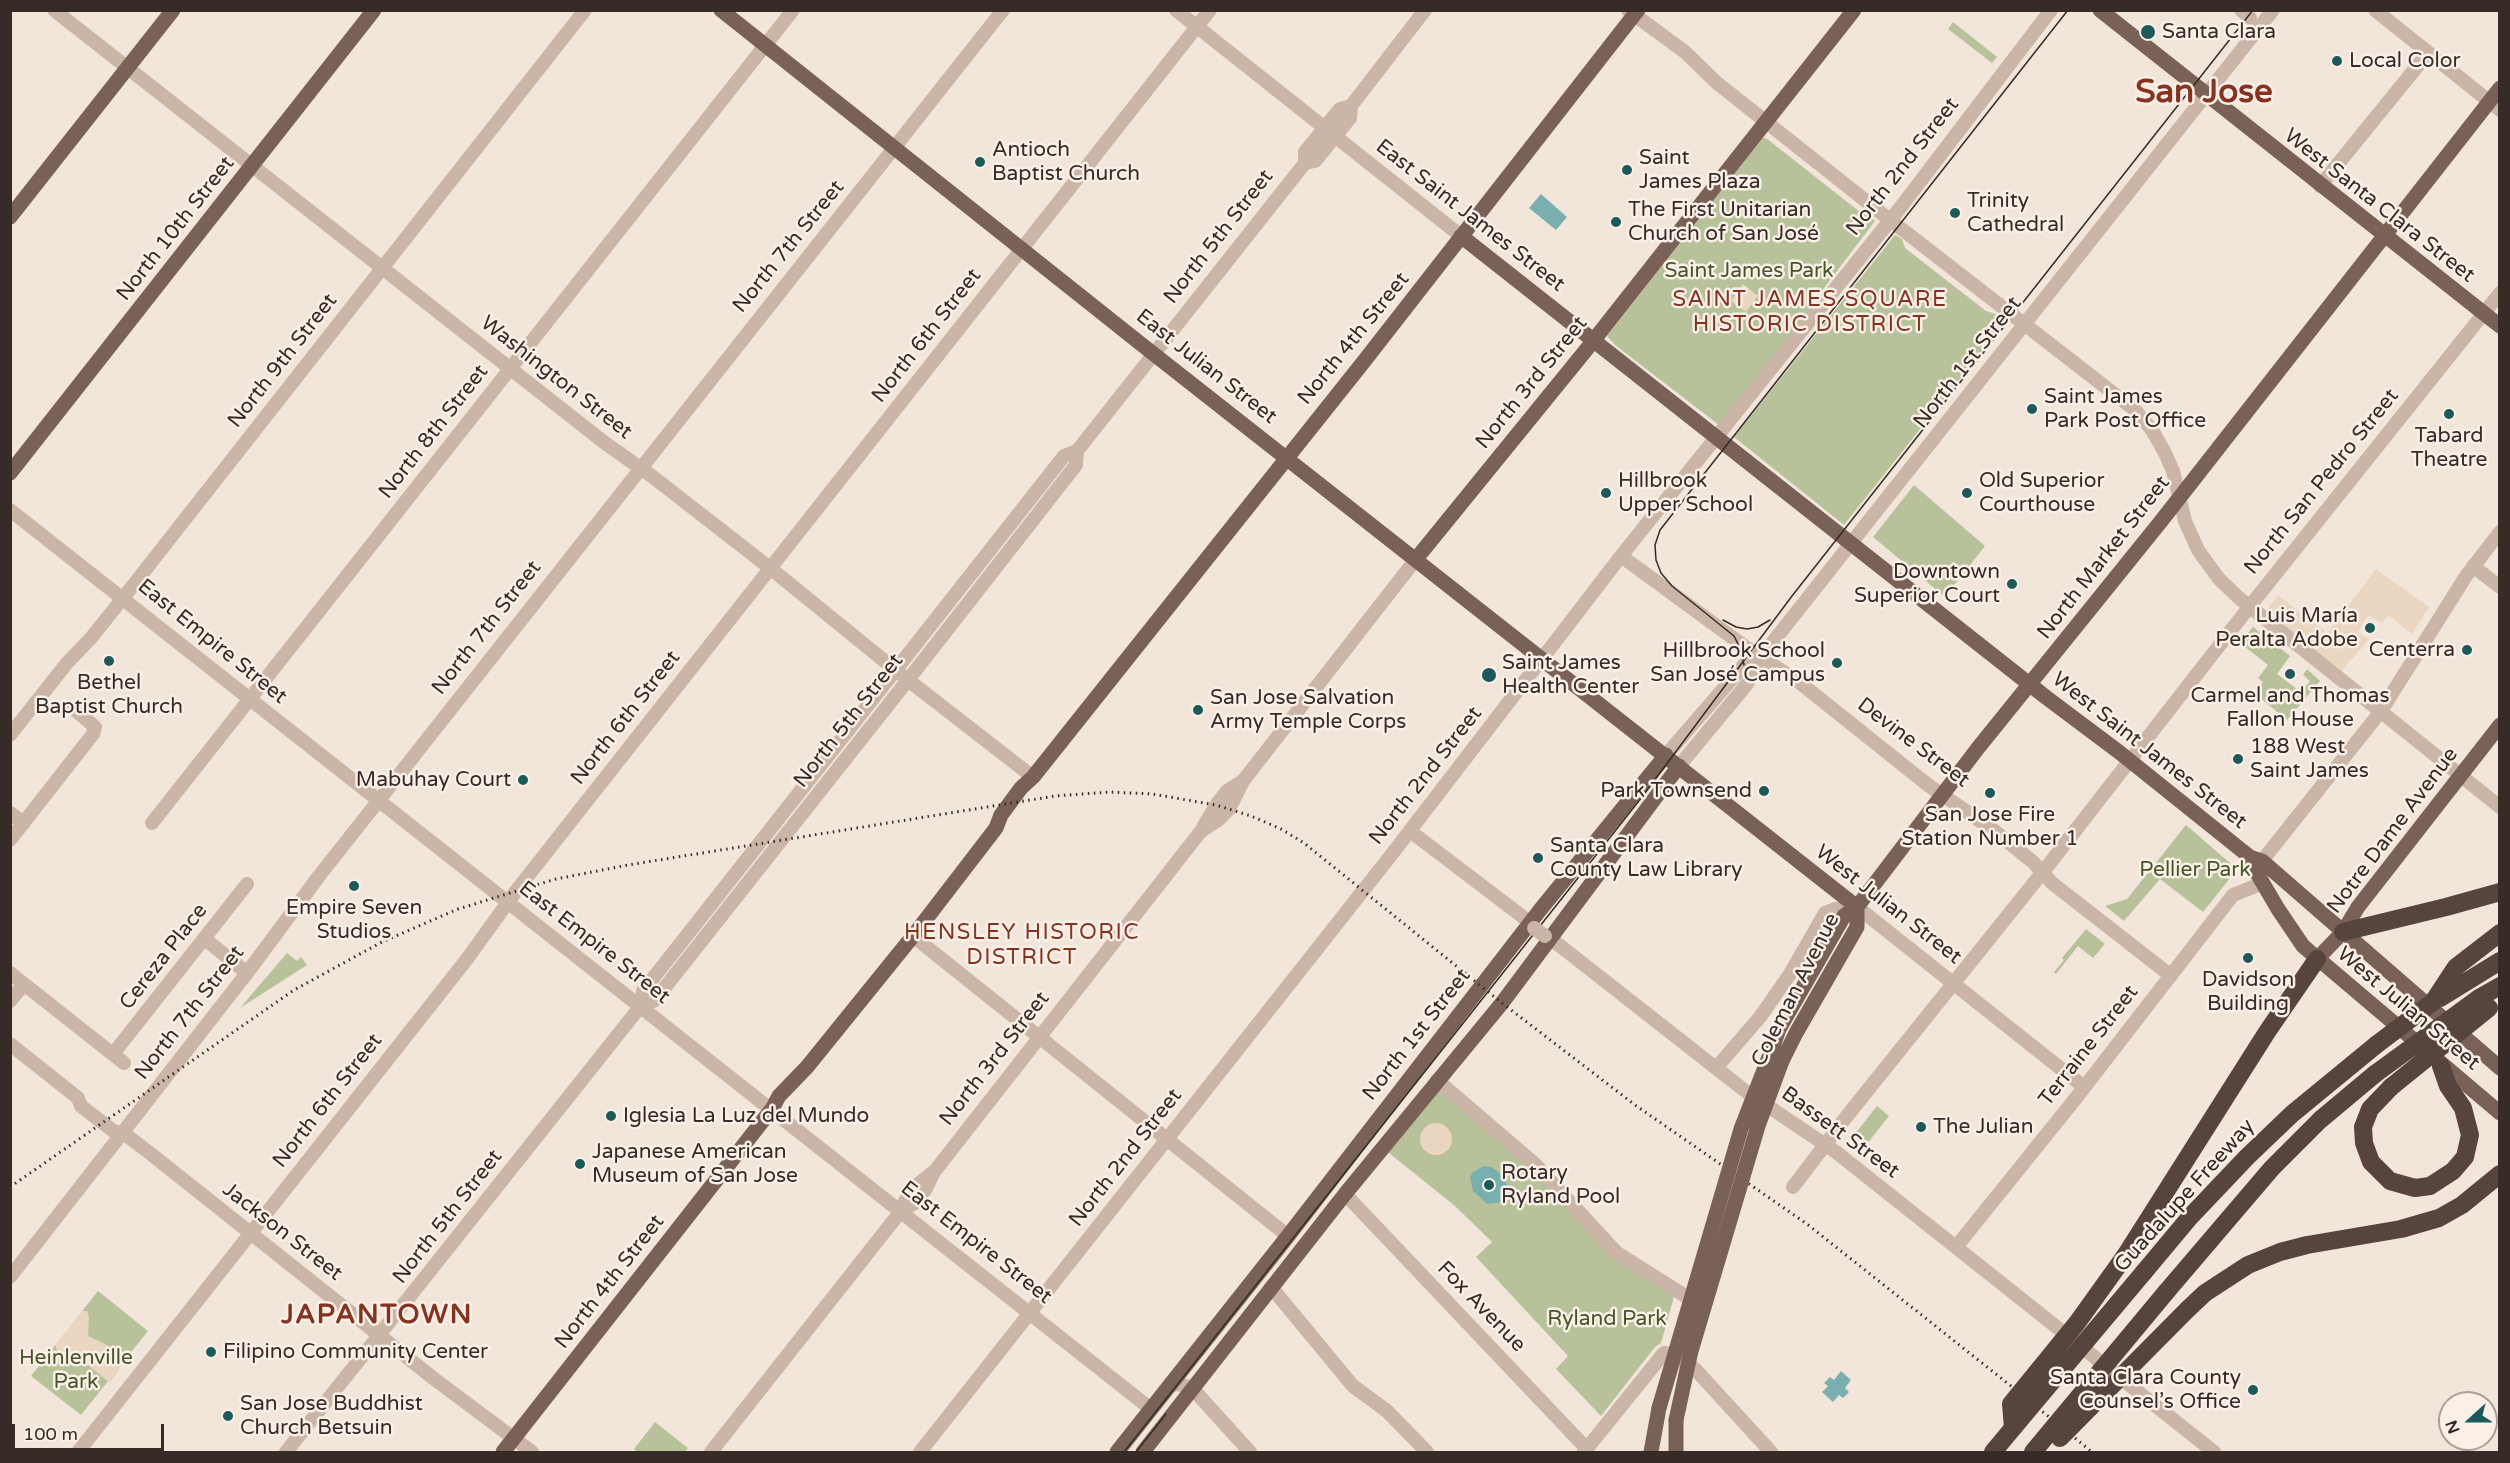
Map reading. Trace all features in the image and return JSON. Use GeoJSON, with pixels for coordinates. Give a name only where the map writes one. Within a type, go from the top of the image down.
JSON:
{"type":"FeatureCollection","features":[{"type":"Feature","properties":{"kind":"highway"},"geometry":{"type":"LineString","coordinates":[[2343,932],[2446,908],[2499,892]]}},
{"type":"Feature","properties":{"kind":"highway"},"geometry":{"type":"LineString","coordinates":[[2499,933],[2456,967],[2458,978],[2499,962]]}},
{"type":"Feature","properties":{"kind":"highway"},"geometry":{"type":"LineString","coordinates":[[2013,1428],[2011,1404],[2077,1323],[2125,1256],[2261,1041],[2317,958]]}},
{"type":"Feature","properties":{"kind":"highway","name":"Guadalupe Freeway"},"geometry":{"type":"LineString","coordinates":[[1993,1452],[2190,1217],[2247,1157],[2292,1114],[2356,1059],[2433,1002],[2458,978]]}},
{"type":"Feature","properties":{"kind":"highway"},"geometry":{"type":"LineString","coordinates":[[2441,1066],[2448,1086],[2463,1108],[2470,1135],[2465,1157],[2453,1171],[2430,1186],[2415,1188],[2390,1181],[2371,1162],[2364,1143],[2363,1127],[2370,1109],[2391,1087],[2489,1002],[2499,986]]}},
{"type":"Feature","properties":{"kind":"highway"},"geometry":{"type":"LineString","coordinates":[[2033,1452],[2272,1168],[2320,1120],[2375,1074],[2489,1002]]}},
{"type":"Feature","properties":{"kind":"highway"},"geometry":{"type":"LineString","coordinates":[[2047,1452],[2081,1414],[2205,1293],[2248,1265],[2280,1252],[2307,1245],[2352,1239],[2430,1221],[2462,1205],[2499,1174]]}},
{"type":"Feature","properties":{"kind":"main road"},"geometry":{"type":"LineString","coordinates":[[10,217],[173,10]]}},
{"type":"Feature","properties":{"kind":"main road","name":"North 10th Street"},"geometry":{"type":"LineString","coordinates":[[10,473],[374,10]]}},
{"type":"Feature","properties":{"kind":"main road","name":"East Julian Street"},"geometry":{"type":"LineString","coordinates":[[721,10],[1666,755]]}},
{"type":"Feature","properties":{"kind":"main road","name":"North 3rd Street"},"geometry":{"type":"LineString","coordinates":[[1416,559],[1594,341],[1854,10]]}},
{"type":"Feature","properties":{"kind":"main road","name":"West Santa Clara Street"},"geometry":{"type":"LineString","coordinates":[[2100,10],[2499,326]]}},
{"type":"Feature","properties":{"kind":"main road","name":"North 4th Street"},"geometry":{"type":"LineString","coordinates":[[503,1452],[772,1109],[790,1082],[807,1068],[913,936],[996,828],[1001,815],[1021,788],[1033,777],[1287,458],[1633,12]]}},
{"type":"Feature","properties":{"kind":"main road","name":"North Market Street"},"geometry":{"type":"LineString","coordinates":[[1857,907],[1978,748],[2180,497],[2383,236],[2494,106],[2499,88]]}},
{"type":"Feature","properties":{"kind":"main road","name":"East Saint James Street"},"geometry":{"type":"LineString","coordinates":[[1461,236],[1852,544]]}},
{"type":"Feature","properties":{"kind":"main road","name":"West Saint James Street"},"geometry":{"type":"LineString","coordinates":[[1852,544],[2280,876],[2343,932]]}},
{"type":"Feature","properties":{"kind":"main road","name":"Notre Dame Avenue"},"geometry":{"type":"LineString","coordinates":[[2317,958],[2343,932],[2358,907],[2499,725]]}},
{"type":"Feature","properties":{"kind":"main road","name":"West Julian Street"},"geometry":{"type":"LineString","coordinates":[[1666,755],[1857,907]]}},
{"type":"Feature","properties":{"kind":"main road","name":"North 1st Street"},"geometry":{"type":"LineString","coordinates":[[1143,1452],[1270,1287],[1502,1003],[1540,932],[1666,755]]}},
{"type":"Feature","properties":{"kind":"main road","name":"North 1st Street"},"geometry":{"type":"LineString","coordinates":[[1117,1452],[1288,1236],[1679,766]]}},
{"type":"Feature","properties":{"kind":"main road","name":"West Saint James Street"},"geometry":{"type":"LineString","coordinates":[[2256,859],[2251,863],[2295,935],[2317,958]]}},
{"type":"Feature","properties":{"kind":"main road"},"geometry":{"type":"LineString","coordinates":[[2263,883],[2280,876]]}},
{"type":"Feature","properties":{"kind":"main road","name":"Coleman Avenue"},"geometry":{"type":"LineString","coordinates":[[1676,1452],[1677,1420],[1691,1351],[1777,1057],[1779,1029],[1844,916],[1857,907]]}},
{"type":"Feature","properties":{"kind":"main road","name":"West Julian Street"},"geometry":{"type":"LineString","coordinates":[[2343,932],[2499,1068]]}},
{"type":"Feature","properties":{"kind":"main road","name":"West Julian Street"},"geometry":{"type":"LineString","coordinates":[[2317,958],[2441,1066],[2499,1113]]}},
{"type":"Feature","properties":{"kind":"main road","name":"Coleman Avenue"},"geometry":{"type":"LineString","coordinates":[[1651,1452],[1659,1408],[1741,1129],[1777,1057]]}},
{"type":"Feature","properties":{"kind":"street","name":"Washington Street"},"geometry":{"type":"LineString","coordinates":[[54,10],[510,370],[770,568],[895,670],[1033,777]]}},
{"type":"Feature","properties":{"kind":"street","name":"North 9th Street"},"geometry":{"type":"LineString","coordinates":[[10,735],[67,663],[91,638],[585,10]]}},
{"type":"Feature","properties":{"kind":"street","name":"North 8th Street"},"geometry":{"type":"LineString","coordinates":[[152,823],[792,10]]}},
{"type":"Feature","properties":{"kind":"street","name":"North 7th Street"},"geometry":{"type":"LineString","coordinates":[[10,1277],[247,973],[319,876],[1003,10]]}},
{"type":"Feature","properties":{"kind":"street","name":"East Saint James Street"},"geometry":{"type":"LineString","coordinates":[[1176,10],[1461,236]]}},
{"type":"Feature","properties":{"kind":"street","name":"North 6th Street"},"geometry":{"type":"LineString","coordinates":[[78,1452],[1210,10]]}},
{"type":"Feature","properties":{"kind":"street","name":"North 5th Street"},"geometry":{"type":"LineString","coordinates":[[641,1006],[643,991],[895,670],[1064,456],[1077,451],[1305,163],[1315,161],[1330,133],[1350,118],[1351,105],[1425,10]]}},
{"type":"Feature","properties":{"kind":"street","name":"North 2nd Street"},"geometry":{"type":"LineString","coordinates":[[920,1452],[1410,831],[1621,556],[1890,220],[2051,10]]}},
{"type":"Feature","properties":{"kind":"street","name":"North 1st Street"},"geometry":{"type":"LineString","coordinates":[[1679,766],[1746,684],[1761,657],[2273,10]]}},
{"type":"Feature","properties":{"kind":"street"},"geometry":{"type":"LineString","coordinates":[[2375,10],[2494,106]]}},
{"type":"Feature","properties":{"kind":"street"},"geometry":{"type":"LineString","coordinates":[[1633,12],[1685,52],[1717,84],[2143,418],[2165,453],[2173,471],[2185,521],[2206,564],[2219,579],[2499,807]]}},
{"type":"Feature","properties":{"kind":"street"},"geometry":{"type":"LineString","coordinates":[[2320,186],[2424,50]]}},
{"type":"Feature","properties":{"kind":"street","name":"North San Pedro Street"},"geometry":{"type":"LineString","coordinates":[[1793,1187],[2499,293]]}},
{"type":"Feature","properties":{"kind":"street","name":"North 5th Street"},"geometry":{"type":"LineString","coordinates":[[286,1452],[381,1336],[641,1006],[655,1000],[908,680],[1076,465],[1077,451]]}},
{"type":"Feature","properties":{"kind":"street","name":"East Empire Street"},"geometry":{"type":"LineString","coordinates":[[10,510],[1151,1409]]}},
{"type":"Feature","properties":{"kind":"street"},"geometry":{"type":"LineString","coordinates":[[2256,859],[2381,711],[2473,566],[2499,532]]}},
{"type":"Feature","properties":{"kind":"street","name":"Devine Street"},"geometry":{"type":"LineString","coordinates":[[1621,556],[1799,682],[1942,795],[1992,829],[2033,862],[2052,883],[2170,975]]}},
{"type":"Feature","properties":{"kind":"street","name":"North 3rd Street"},"geometry":{"type":"LineString","coordinates":[[711,1452],[901,1211],[907,1197],[933,1172],[1201,831],[1218,820],[1228,808],[1243,781],[1416,559]]}},
{"type":"Feature","properties":{"kind":"street"},"geometry":{"type":"LineString","coordinates":[[2473,566],[2499,587]]}},
{"type":"Feature","properties":{"kind":"street","name":"North 1st Street"},"geometry":{"type":"LineString","coordinates":[[1666,755],[1749,659],[1761,657]]}},
{"type":"Feature","properties":{"kind":"street"},"geometry":{"type":"LineString","coordinates":[[10,840],[93,734],[95,727],[73,708]]}},
{"type":"Feature","properties":{"kind":"street"},"geometry":{"type":"LineString","coordinates":[[10,813],[24,823]]}},
{"type":"Feature","properties":{"kind":"street","name":"Bassett Street"},"geometry":{"type":"LineString","coordinates":[[1410,831],[1716,1068],[1826,1146],[1956,1246],[2214,1452]]}},
{"type":"Feature","properties":{"kind":"street","name":"Terraine Street"},"geometry":{"type":"LineString","coordinates":[[1956,1246],[2084,1087],[2233,895],[2263,883]]}},
{"type":"Feature","properties":{"kind":"street","name":"Cereza Place"},"geometry":{"type":"LineString","coordinates":[[24,984],[119,1059],[205,939],[247,885]]}},
{"type":"Feature","properties":{"kind":"street"},"geometry":{"type":"LineString","coordinates":[[1716,1068],[1760,1017],[1790,974],[1825,913],[1835,909],[1857,907]]}},
{"type":"Feature","properties":{"kind":"street","name":"West Julian Street"},"geometry":{"type":"LineString","coordinates":[[1857,907],[2084,1087]]}},
{"type":"Feature","properties":{"kind":"street"},"geometry":{"type":"LineString","coordinates":[[913,936],[1288,1236]]}},
{"type":"Feature","properties":{"kind":"street"},"geometry":{"type":"LineString","coordinates":[[205,939],[247,973]]}},
{"type":"Feature","properties":{"kind":"street"},"geometry":{"type":"LineString","coordinates":[[10,973],[24,984],[10,1001]]}},
{"type":"Feature","properties":{"kind":"street","name":"Jackson Street"},"geometry":{"type":"LineString","coordinates":[[10,1044],[78,1098],[81,1106],[116,1132],[122,1132],[433,1378],[532,1452]]}},
{"type":"Feature","properties":{"kind":"street"},"geometry":{"type":"LineString","coordinates":[[1437,1080],[1534,1164],[1617,1253],[1707,1310]]}},
{"type":"Feature","properties":{"kind":"street","name":"Fox Avenue"},"geometry":{"type":"LineString","coordinates":[[1345,1194],[1586,1450]]}},
{"type":"Feature","properties":{"kind":"street"},"geometry":{"type":"LineString","coordinates":[[1270,1287],[1347,1379],[1370,1400],[1387,1411],[1427,1452]]}},
{"type":"Feature","properties":{"kind":"street"},"geometry":{"type":"LineString","coordinates":[[1673,1354],[1691,1299]]}},
{"type":"Feature","properties":{"kind":"street"},"geometry":{"type":"LineString","coordinates":[[1586,1450],[1664,1353],[1673,1354],[1695,1369],[1772,1452]]}},
{"type":"Feature","properties":{"kind":"street"},"geometry":{"type":"LineString","coordinates":[[1170,1384],[1192,1388],[1250,1452]]}},
{"type":"Feature","properties":{"kind":"green space"},"geometry":{"type":"Polygon","coordinates":[[[1953,22],[1997,57],[1992,63],[1948,29],[1953,22]]]}},
{"type":"Feature","properties":{"kind":"green space","name":"Saint James Park"},"geometry":{"type":"Polygon","coordinates":[[[1763,138],[1766,138],[1860,212],[1868,213],[1875,221],[1821,292],[1817,302],[1719,425],[1615,345],[1607,336],[1763,138]]]}},
{"type":"Feature","properties":{"kind":"green space","name":"Saint James Park"},"geometry":{"type":"Polygon","coordinates":[[[1895,235],[1902,239],[1905,248],[1986,311],[1996,314],[2005,322],[1844,525],[1734,437],[1895,235]]]}},
{"type":"Feature","properties":{"kind":"green space"},"geometry":{"type":"Polygon","coordinates":[[[1914,485],[1985,546],[1945,597],[1873,537],[1914,485]]]}},
{"type":"Feature","properties":{"kind":"green space"},"geometry":{"type":"Polygon","coordinates":[[[2253,627],[2290,656],[2277,674],[2301,692],[2310,681],[2303,675],[2307,669],[2320,681],[2287,720],[2254,693],[2263,682],[2258,678],[2268,665],[2240,643],[2253,627]]]}},
{"type":"Feature","properties":{"kind":"green space","name":"Pellier Park"},"geometry":{"type":"Polygon","coordinates":[[[2186,825],[2230,863],[2235,872],[2203,912],[2160,879],[2124,921],[2105,906],[2127,899],[2186,825]]]}},
{"type":"Feature","properties":{"kind":"green space"},"geometry":{"type":"Polygon","coordinates":[[[2086,929],[2105,944],[2093,958],[2078,946],[2056,974],[2054,972],[2064,960],[2062,958],[2086,929]]]}},
{"type":"Feature","properties":{"kind":"green space"},"geometry":{"type":"Polygon","coordinates":[[[287,953],[297,961],[301,957],[307,965],[240,1008],[287,953]]]}},
{"type":"Feature","properties":{"kind":"green space","name":"Ryland Park"},"geometry":{"type":"Polygon","coordinates":[[[1432,1082],[1510,1146],[1618,1261],[1675,1293],[1661,1343],[1655,1347],[1601,1416],[1556,1369],[1568,1356],[1476,1257],[1492,1242],[1455,1206],[1379,1145],[1432,1082]]]}},
{"type":"Feature","properties":{"kind":"green space"},"geometry":{"type":"Polygon","coordinates":[[[1877,1106],[1889,1116],[1859,1154],[1847,1144],[1877,1106]]]}},
{"type":"Feature","properties":{"kind":"green space","name":"Heinlenville Park"},"geometry":{"type":"Polygon","coordinates":[[[98,1291],[148,1331],[81,1415],[31,1376],[98,1291]]]}},
{"type":"Feature","properties":{"kind":"green space"},"geometry":{"type":"Polygon","coordinates":[[[655,1422],[688,1448],[685,1452],[638,1452],[634,1449],[655,1422]]]}},
{"type":"Feature","properties":{"kind":"shaded area"},"geometry":{"type":"Polygon","coordinates":[[[1743,284],[1758,296],[1746,312],[1731,301],[1743,284]]]}},
{"type":"Feature","properties":{"kind":"shaded area"},"geometry":{"type":"Polygon","coordinates":[[[2376,569],[2429,607],[2412,634],[2388,615],[2382,623],[2368,615],[2358,632],[2369,639],[2341,672],[2266,611],[2278,595],[2327,633],[2376,569]]]}},
{"type":"Feature","properties":{"kind":"shaded area"},"geometry":{"type":"Polygon","coordinates":[[[1436,1123],[1447,1128],[1452,1139],[1447,1150],[1436,1155],[1425,1150],[1420,1139],[1425,1128],[1436,1123]]]}},
{"type":"Feature","properties":{"kind":"shaded area"},"geometry":{"type":"Polygon","coordinates":[[[82,1311],[87,1311],[89,1317],[88,1336],[109,1346],[108,1359],[120,1369],[110,1383],[78,1357],[68,1359],[58,1354],[55,1345],[82,1311]]]}},
{"type":"Feature","properties":{"kind":"water"},"geometry":{"type":"Polygon","coordinates":[[[1541,194],[1567,217],[1556,230],[1529,208],[1541,194]]]}},
{"type":"Feature","properties":{"kind":"water","name":"Rotary Ryland Pool"},"geometry":{"type":"Polygon","coordinates":[[[1484,1166],[1492,1167],[1504,1177],[1509,1196],[1504,1202],[1487,1204],[1473,1191],[1470,1177],[1473,1172],[1484,1166]]]}},
{"type":"Feature","properties":{"kind":"water"},"geometry":{"type":"Polygon","coordinates":[[[1841,1371],[1851,1380],[1845,1388],[1849,1392],[1843,1398],[1839,1395],[1833,1402],[1822,1392],[1828,1386],[1824,1383],[1830,1377],[1834,1380],[1841,1371]]]}},
{"type":"Feature","properties":{"kind":"tram line"},"geometry":{"type":"LineString","coordinates":[[1744,665],[1741,650],[1734,636],[1672,586],[1661,573],[1656,560],[1655,545],[1660,530],[2068,10]]}},
{"type":"Feature","properties":{"kind":"tram line"},"geometry":{"type":"LineString","coordinates":[[1124,1452],[1642,797],[1792,596],[2253,10]]}},
{"type":"Feature","properties":{"kind":"tram line"},"geometry":{"type":"LineString","coordinates":[[1723,620],[1736,627],[1747,629],[1758,627],[1770,620]]}},
{"type":"Feature","properties":{"kind":"tram line"},"geometry":{"type":"LineString","coordinates":[[1136,1452],[1166,1414]]}},
{"type":"Feature","properties":{"kind":"railway"},"geometry":{"type":"LineString","coordinates":[[10,1187],[294,990],[382,942],[458,909],[556,879],[628,865],[1055,796],[1110,792],[1152,794],[1216,805],[1251,816],[1281,829],[1304,843],[1502,1003],[1635,1105],[1807,1224],[2092,1452]]}},
{"type":"Feature","properties":{"kind":"place","name":"Santa Clara"},"geometry":{"type":"Point","coordinates":[2148,32]}},
{"type":"Feature","properties":{"kind":"place","name":"Local Color"},"geometry":{"type":"Point","coordinates":[2337,61]}},
{"type":"Feature","properties":{"kind":"place","name":"Antioch Baptist Church"},"geometry":{"type":"Point","coordinates":[980,162]}},
{"type":"Feature","properties":{"kind":"place","name":"Saint James Plaza"},"geometry":{"type":"Point","coordinates":[1627,170]}},
{"type":"Feature","properties":{"kind":"place","name":"Trinity Cathedral"},"geometry":{"type":"Point","coordinates":[1955,213]}},
{"type":"Feature","properties":{"kind":"place","name":"The First Unitarian Church of San José"},"geometry":{"type":"Point","coordinates":[1616,222]}},
{"type":"Feature","properties":{"kind":"place","name":"Saint James Park Post Office"},"geometry":{"type":"Point","coordinates":[2032,409]}},
{"type":"Feature","properties":{"kind":"place","name":"Tabard Theatre"},"geometry":{"type":"Point","coordinates":[2449,414]}},
{"type":"Feature","properties":{"kind":"place","name":"Hillbrook Upper School"},"geometry":{"type":"Point","coordinates":[1606,493]}},
{"type":"Feature","properties":{"kind":"place","name":"Old Superior Courthouse"},"geometry":{"type":"Point","coordinates":[1967,493]}},
{"type":"Feature","properties":{"kind":"place","name":"Downtown Superior Court"},"geometry":{"type":"Point","coordinates":[2012,584]}},
{"type":"Feature","properties":{"kind":"place","name":"Luis María Peralta Adobe"},"geometry":{"type":"Point","coordinates":[2370,628]}},
{"type":"Feature","properties":{"kind":"place","name":"Centerra"},"geometry":{"type":"Point","coordinates":[2467,650]}},
{"type":"Feature","properties":{"kind":"place","name":"Bethel Baptist Church"},"geometry":{"type":"Point","coordinates":[109,661]}},
{"type":"Feature","properties":{"kind":"place","name":"Hillbrook School San José Campus"},"geometry":{"type":"Point","coordinates":[1837,663]}},
{"type":"Feature","properties":{"kind":"place","name":"Carmel and Thomas Fallon House"},"geometry":{"type":"Point","coordinates":[2290,674]}},
{"type":"Feature","properties":{"kind":"place","name":"Saint James Health Center"},"geometry":{"type":"Point","coordinates":[1489,675]}},
{"type":"Feature","properties":{"kind":"place","name":"San Jose Salvation Army Temple Corps"},"geometry":{"type":"Point","coordinates":[1198,710]}},
{"type":"Feature","properties":{"kind":"place","name":"188 West Saint James"},"geometry":{"type":"Point","coordinates":[2238,759]}},
{"type":"Feature","properties":{"kind":"place","name":"Mabuhay Court"},"geometry":{"type":"Point","coordinates":[523,780]}},
{"type":"Feature","properties":{"kind":"place","name":"Park Townsend"},"geometry":{"type":"Point","coordinates":[1764,791]}},
{"type":"Feature","properties":{"kind":"place","name":"San Jose Fire Station Number 1"},"geometry":{"type":"Point","coordinates":[1990,793]}},
{"type":"Feature","properties":{"kind":"place","name":"Santa Clara County Law Library"},"geometry":{"type":"Point","coordinates":[1538,858]}},
{"type":"Feature","properties":{"kind":"place","name":"Empire Seven Studios"},"geometry":{"type":"Point","coordinates":[354,886]}},
{"type":"Feature","properties":{"kind":"place","name":"Davidson Building"},"geometry":{"type":"Point","coordinates":[2248,958]}},
{"type":"Feature","properties":{"kind":"place","name":"Iglesia La Luz del Mundo"},"geometry":{"type":"Point","coordinates":[611,1116]}},
{"type":"Feature","properties":{"kind":"place","name":"The Julian"},"geometry":{"type":"Point","coordinates":[1921,1127]}},
{"type":"Feature","properties":{"kind":"place","name":"Japanese American Museum of San Jose"},"geometry":{"type":"Point","coordinates":[580,1164]}},
{"type":"Feature","properties":{"kind":"place","name":"Rotary Ryland Pool"},"geometry":{"type":"Point","coordinates":[1489,1185]}},
{"type":"Feature","properties":{"kind":"place","name":"Filipino Community Center"},"geometry":{"type":"Point","coordinates":[211,1352]}},
{"type":"Feature","properties":{"kind":"place","name":"Santa Clara County Counsel’s Office"},"geometry":{"type":"Point","coordinates":[2253,1390]}},
{"type":"Feature","properties":{"kind":"place","name":"San Jose Buddhist Church Betsuin"},"geometry":{"type":"Point","coordinates":[228,1416]}},
{"type":"Feature","properties":{"kind":"district","name":"San Jose"},"geometry":{"type":"Point","coordinates":[2204,93]}},
{"type":"Feature","properties":{"kind":"district","name":"SAINT JAMES SQUARE HISTORIC DISTRICT"},"geometry":{"type":"Point","coordinates":[1810,312]}},
{"type":"Feature","properties":{"kind":"district","name":"HENSLEY HISTORIC DISTRICT"},"geometry":{"type":"Point","coordinates":[1022,946]}},
{"type":"Feature","properties":{"kind":"district","name":"JAPANTOWN"},"geometry":{"type":"Point","coordinates":[377,1316]}}]}
